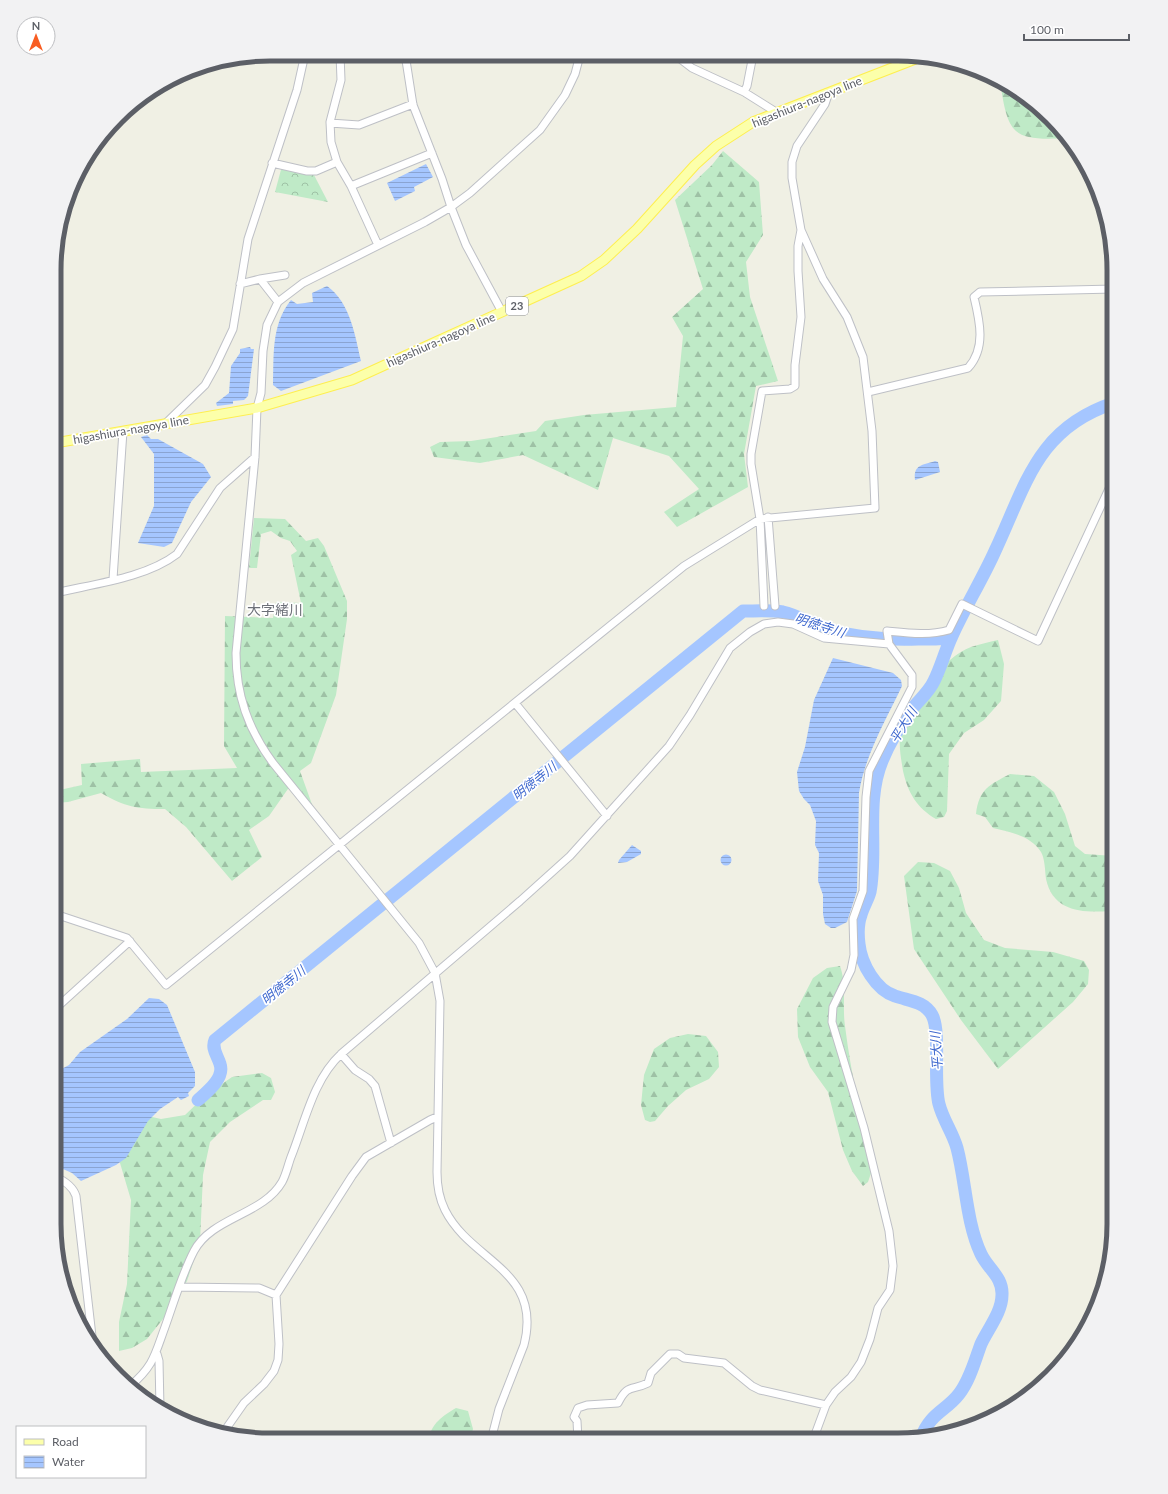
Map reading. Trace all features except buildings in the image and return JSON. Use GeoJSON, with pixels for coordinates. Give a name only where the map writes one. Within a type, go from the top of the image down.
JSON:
{"type":"FeatureCollection","features":[{"type":"Feature","properties":{"kind":"main road","name":"higashiura-nagoya line"},"geometry":{"type":"LineString","coordinates":[[61,442],[257,408],[352,380],[581,276],[604,260],[637,229],[694,165],[716,146],[753,122],[910,61]]}},
{"type":"Feature","properties":{"kind":"street"},"geometry":{"type":"LineString","coordinates":[[163,425],[205,385],[233,329],[248,239],[297,90],[303,61]]}},
{"type":"Feature","properties":{"kind":"street"},"geometry":{"type":"LineString","coordinates":[[340,61],[340,86],[330,123],[331,142],[337,162],[351,186],[378,245]]}},
{"type":"Feature","properties":{"kind":"street"},"geometry":{"type":"LineString","coordinates":[[406,61],[413,104],[451,207],[466,246],[502,312]]}},
{"type":"Feature","properties":{"kind":"street"},"geometry":{"type":"LineString","coordinates":[[493,1433],[498,1409],[524,1345],[527,1327],[525,1310],[520,1294],[508,1274],[456,1226],[445,1210],[437,1181],[440,1001],[435,973],[422,947],[264,751],[248,722],[240,698],[236,676],[236,653],[257,408],[261,393],[265,336],[267,325],[278,302],[302,283],[425,222],[451,207],[470,193],[540,130],[565,95],[575,74],[578,61]]}},
{"type":"Feature","properties":{"kind":"street"},"geometry":{"type":"LineString","coordinates":[[683,61],[692,68],[744,92],[776,112]]}},
{"type":"Feature","properties":{"kind":"street"},"geometry":{"type":"LineString","coordinates":[[744,92],[747,86],[752,61]]}},
{"type":"Feature","properties":{"kind":"street"},"geometry":{"type":"LineString","coordinates":[[61,916],[122,936],[130,941],[166,985],[684,566],[760,519],[768,517],[875,508],[874,468],[868,392],[863,357],[847,317],[823,278],[801,230],[792,178],[792,162],[798,146],[825,104],[827,98],[826,93]]}},
{"type":"Feature","properties":{"kind":"street"},"geometry":{"type":"LineString","coordinates":[[330,123],[359,125],[413,104]]}},
{"type":"Feature","properties":{"kind":"street"},"geometry":{"type":"LineString","coordinates":[[351,186],[432,154]]}},
{"type":"Feature","properties":{"kind":"street"},"geometry":{"type":"LineString","coordinates":[[272,163],[307,171],[316,171],[337,162]]}},
{"type":"Feature","properties":{"kind":"street"},"geometry":{"type":"LineString","coordinates":[[764,606],[760,519],[751,464],[751,454],[762,392],[790,389],[794,386],[801,318],[798,246],[801,230]]}},
{"type":"Feature","properties":{"kind":"street"},"geometry":{"type":"LineString","coordinates":[[240,284],[285,275]]}},
{"type":"Feature","properties":{"kind":"street"},"geometry":{"type":"LineString","coordinates":[[260,279],[278,302]]}},
{"type":"Feature","properties":{"kind":"street"},"geometry":{"type":"LineString","coordinates":[[868,392],[968,368],[979,350],[980,325],[974,298],[980,292],[1107,289]]}},
{"type":"Feature","properties":{"kind":"street"},"geometry":{"type":"LineString","coordinates":[[113,579],[123,431]]}},
{"type":"Feature","properties":{"kind":"street"},"geometry":{"type":"LineString","coordinates":[[61,592],[151,569],[177,554],[220,488],[254,457]]}},
{"type":"Feature","properties":{"kind":"street"},"geometry":{"type":"LineString","coordinates":[[816,1433],[826,1405],[835,1392],[851,1377],[862,1362],[878,1308],[890,1290],[892,1279],[892,1254],[887,1223],[864,1128],[832,1022],[833,1007],[851,970],[854,955],[853,919],[863,891],[866,797],[869,771],[912,687],[913,680],[910,669],[889,644],[887,632],[941,633],[949,630],[962,604],[1038,641],[1107,493]]}},
{"type":"Feature","properties":{"kind":"street"},"geometry":{"type":"LineString","coordinates":[[768,517],[775,606]]}},
{"type":"Feature","properties":{"kind":"street"},"geometry":{"type":"LineString","coordinates":[[134,1382],[146,1371],[157,1354],[194,1251],[203,1238],[272,1194],[282,1182],[320,1081],[327,1068],[341,1054],[520,901],[570,856],[669,746],[690,715],[730,648],[750,632],[764,624],[778,622],[793,624],[824,638],[889,644]]}},
{"type":"Feature","properties":{"kind":"street"},"geometry":{"type":"LineString","coordinates":[[515,703],[607,816]]}},
{"type":"Feature","properties":{"kind":"street"},"geometry":{"type":"LineString","coordinates":[[61,1004],[130,941]]}},
{"type":"Feature","properties":{"kind":"street"},"geometry":{"type":"LineString","coordinates":[[341,1054],[355,1070],[369,1079],[375,1086],[390,1143]]}},
{"type":"Feature","properties":{"kind":"street"},"geometry":{"type":"LineString","coordinates":[[226,1428],[244,1403],[264,1384],[274,1371],[278,1360],[279,1344],[276,1295],[366,1157],[437,1117]]}},
{"type":"Feature","properties":{"kind":"street"},"geometry":{"type":"LineString","coordinates":[[61,1179],[74,1191],[76,1196],[90,1330]]}},
{"type":"Feature","properties":{"kind":"street"},"geometry":{"type":"LineString","coordinates":[[180,1288],[259,1288],[276,1295]]}},
{"type":"Feature","properties":{"kind":"street"},"geometry":{"type":"LineString","coordinates":[[157,1354],[159,1361],[160,1401]]}},
{"type":"Feature","properties":{"kind":"street"},"geometry":{"type":"LineString","coordinates":[[578,1433],[577,1421],[574,1417],[578,1408],[586,1405],[618,1403],[626,1391],[632,1387],[648,1383],[655,1368],[670,1354],[684,1358],[724,1363],[752,1386],[768,1393],[826,1405]]}},
{"type":"Feature","properties":{"kind":"green space"},"geometry":{"type":"Polygon","coordinates":[[[1001,89],[1014,96],[1036,113],[1060,138],[1035,138],[1024,136],[1016,131],[1010,124],[1001,89]]]}},
{"type":"Feature","properties":{"kind":"green space"},"geometry":{"type":"Polygon","coordinates":[[[723,151],[759,182],[763,235],[746,262],[750,297],[778,381],[756,386],[744,454],[748,487],[677,527],[664,512],[699,489],[669,456],[613,438],[598,490],[523,455],[480,463],[434,457],[430,447],[440,442],[471,441],[536,431],[545,421],[584,415],[676,407],[683,336],[672,317],[703,289],[675,200],[712,165],[723,151]]]}},
{"type":"Feature","properties":{"kind":"green space"},"geometry":{"type":"Polygon","coordinates":[[[282,166],[314,175],[328,202],[275,192],[282,166]]]}},
{"type":"Feature","properties":{"kind":"green space"},"geometry":{"type":"Polygon","coordinates":[[[254,518],[285,519],[306,541],[318,538],[324,546],[347,601],[347,619],[336,695],[311,763],[300,771],[314,810],[290,786],[269,816],[249,830],[262,857],[232,881],[186,827],[165,809],[139,808],[117,801],[101,793],[61,803],[61,790],[82,785],[81,764],[140,759],[141,772],[237,768],[224,746],[225,616],[273,618],[276,602],[301,603],[291,555],[297,551],[290,541],[281,538],[271,531],[261,534],[257,568],[249,568],[254,518]]]}},
{"type":"Feature","properties":{"kind":"green space"},"geometry":{"type":"Polygon","coordinates":[[[998,640],[1004,664],[1001,701],[984,720],[964,733],[949,754],[947,811],[944,817],[936,819],[929,815],[914,799],[905,779],[900,746],[900,736],[904,720],[918,695],[949,660],[960,652],[971,647],[998,640]]]}},
{"type":"Feature","properties":{"kind":"green space"},"geometry":{"type":"Polygon","coordinates":[[[1010,774],[1034,776],[1054,792],[1065,814],[1075,846],[1085,854],[1107,856],[1107,911],[1080,910],[1070,908],[1062,904],[1055,898],[1050,890],[1046,879],[1043,858],[1037,847],[1026,838],[993,828],[985,817],[976,814],[977,806],[983,793],[996,781],[1010,774]]]}},
{"type":"Feature","properties":{"kind":"green space"},"geometry":{"type":"Polygon","coordinates":[[[918,862],[934,863],[950,871],[959,888],[966,913],[984,940],[1005,948],[1053,952],[1084,961],[1089,970],[1088,984],[1073,1002],[998,1069],[961,1020],[914,949],[904,876],[918,862]]]}},
{"type":"Feature","properties":{"kind":"green space"},"geometry":{"type":"Polygon","coordinates":[[[840,966],[844,988],[844,1018],[847,1044],[872,1170],[868,1182],[863,1186],[852,1171],[843,1150],[828,1092],[810,1067],[798,1037],[797,1009],[813,978],[827,968],[840,966]]]}},
{"type":"Feature","properties":{"kind":"green space"},"geometry":{"type":"Polygon","coordinates":[[[688,1034],[706,1036],[718,1052],[719,1067],[709,1079],[686,1090],[668,1106],[655,1121],[650,1122],[645,1120],[641,1105],[644,1075],[654,1049],[670,1038],[688,1034]]]}},
{"type":"Feature","properties":{"kind":"green space"},"geometry":{"type":"Polygon","coordinates":[[[262,1073],[271,1078],[275,1092],[271,1100],[263,1100],[230,1122],[210,1142],[203,1175],[200,1242],[187,1281],[171,1309],[147,1339],[132,1348],[119,1351],[119,1322],[127,1284],[131,1200],[120,1163],[120,1137],[135,1113],[161,1119],[185,1115],[206,1095],[232,1077],[262,1073]]]}},
{"type":"Feature","properties":{"kind":"green space"},"geometry":{"type":"Polygon","coordinates":[[[456,1408],[468,1411],[473,1429],[472,1433],[430,1433],[442,1417],[456,1408]]]}},
{"type":"Feature","properties":{"kind":"water"},"geometry":{"type":"Polygon","coordinates":[[[426,164],[433,177],[414,187],[415,191],[395,201],[387,183],[426,164]]]}},
{"type":"Feature","properties":{"kind":"water"},"geometry":{"type":"Polygon","coordinates":[[[327,286],[335,293],[346,310],[354,330],[361,361],[281,391],[273,385],[275,341],[280,320],[291,300],[297,304],[313,302],[312,293],[327,286]]]}},
{"type":"Feature","properties":{"kind":"water"},"geometry":{"type":"Polygon","coordinates":[[[250,347],[251,349],[254,349],[248,396],[244,400],[233,401],[233,404],[217,406],[216,403],[229,393],[231,366],[240,353],[240,349],[250,347]]]}},
{"type":"Feature","properties":{"kind":"water"},"geometry":{"type":"Polygon","coordinates":[[[147,435],[151,439],[158,439],[203,464],[211,477],[191,502],[172,543],[164,547],[138,543],[154,506],[154,454],[141,437],[147,435]]]}},
{"type":"Feature","properties":{"kind":"water"},"geometry":{"type":"Polygon","coordinates":[[[935,461],[938,462],[940,472],[915,480],[916,471],[920,466],[935,461]]]}},
{"type":"Feature","properties":{"kind":"water"},"geometry":{"type":"Polygon","coordinates":[[[833,658],[893,673],[901,680],[902,686],[871,751],[862,779],[859,793],[857,891],[847,922],[835,928],[831,928],[825,924],[823,914],[823,895],[818,881],[819,853],[815,845],[816,821],[810,805],[799,791],[797,772],[805,747],[814,700],[833,658]]]}},
{"type":"Feature","properties":{"kind":"water"},"geometry":{"type":"Polygon","coordinates":[[[632,845],[641,851],[641,854],[627,862],[618,863],[619,860],[632,845]]]}},
{"type":"Feature","properties":{"kind":"water"},"geometry":{"type":"Polygon","coordinates":[[[724,855],[728,855],[730,856],[730,864],[724,865],[721,862],[721,858],[724,855]]]}},
{"type":"Feature","properties":{"kind":"water"},"geometry":{"type":"Polygon","coordinates":[[[149,998],[159,999],[167,1005],[195,1072],[195,1086],[188,1093],[189,1096],[181,1100],[178,1097],[160,1109],[148,1121],[126,1158],[116,1165],[81,1181],[72,1173],[61,1168],[61,1069],[69,1065],[80,1052],[127,1019],[149,998]]]}},
{"type":"Feature","properties":{"kind":"waterway","name":"平大川"},"geometry":{"type":"LineString","coordinates":[[924,1431],[929,1423],[954,1400],[966,1383],[981,1344],[1000,1308],[1002,1289],[998,1278],[984,1259],[976,1242],[969,1215],[957,1148],[939,1104],[937,1094],[937,1044],[935,1022],[929,1010],[925,1007],[888,993],[882,988],[866,968],[860,952],[858,937],[859,922],[870,892],[872,876],[874,793],[877,777],[888,748],[912,709],[932,685],[957,625],[990,562],[1026,482],[1037,462],[1051,443],[1067,427],[1088,414],[1107,406]]}},
{"type":"Feature","properties":{"kind":"waterway","name":"明徳寺川"},"geometry":{"type":"LineString","coordinates":[[198,1100],[214,1084],[220,1074],[220,1064],[214,1046],[215,1040],[743,611],[783,612],[837,632],[883,639],[939,639],[951,637]]}},
{"type":"Feature","properties":{"kind":"district","name":"大字緒川"},"geometry":{"type":"Point","coordinates":[275,610]}}]}
